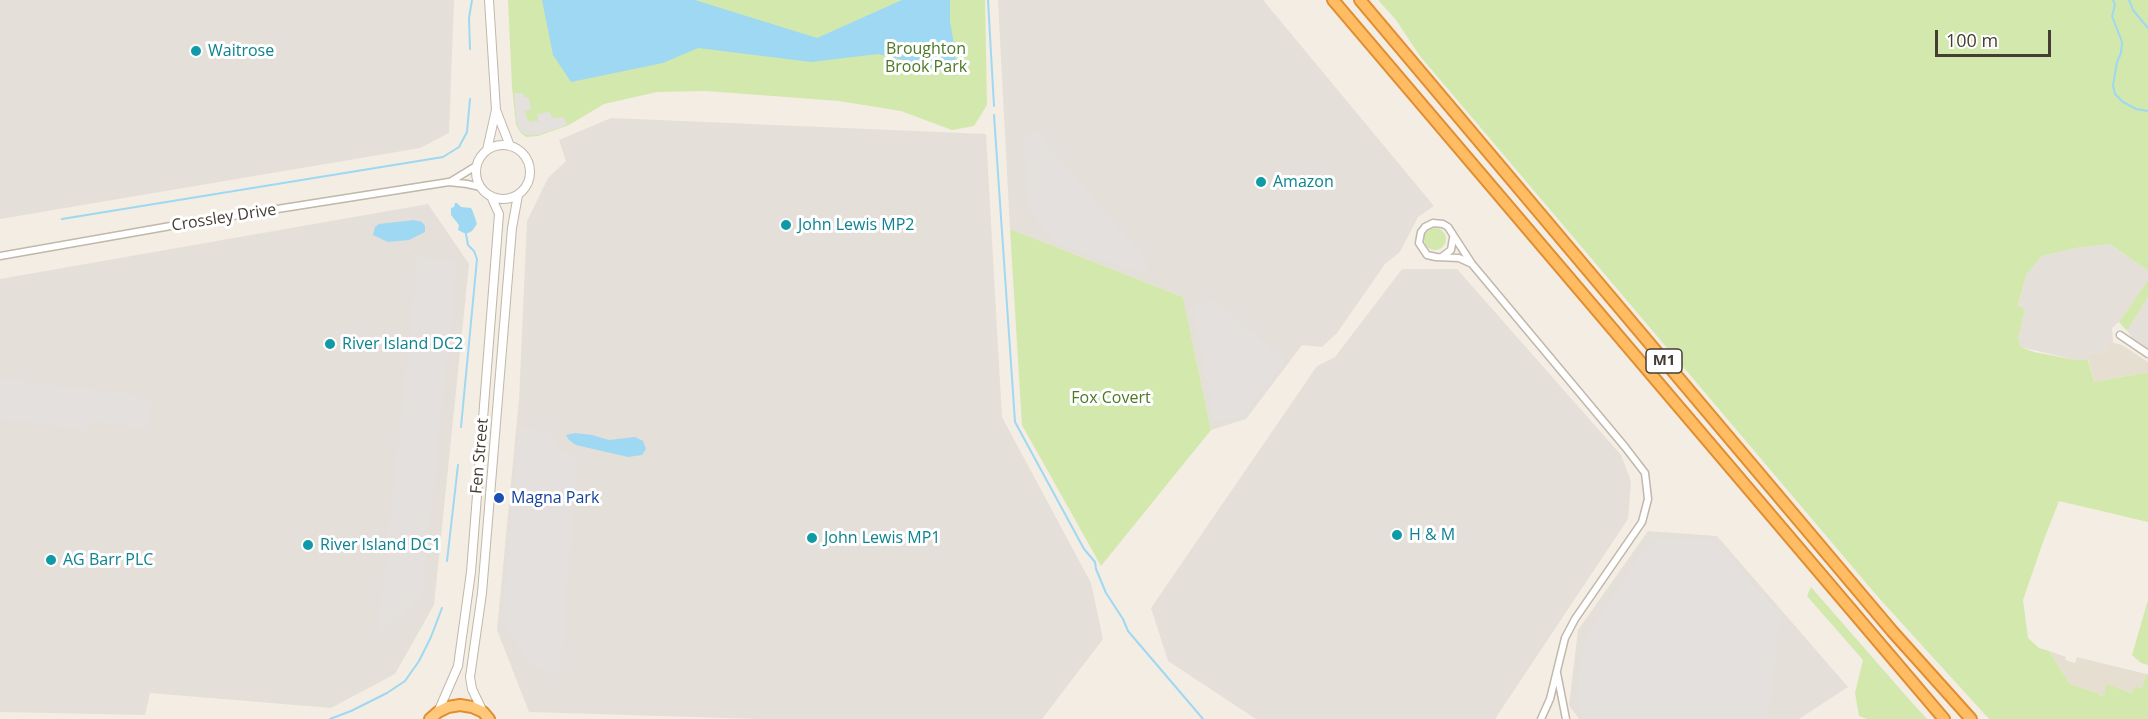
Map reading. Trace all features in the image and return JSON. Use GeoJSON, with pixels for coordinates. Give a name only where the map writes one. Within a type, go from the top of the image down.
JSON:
{"type":"FeatureCollection","features":[{"type":"Feature","properties":{"kind":"highway","name":"M1"},"geometry":{"type":"LineString","coordinates":[[1333,0],[1944,719]]}},
{"type":"Feature","properties":{"kind":"highway","name":"M1"},"geometry":{"type":"LineString","coordinates":[[1360,0],[1884,622],[1971,719]]}},
{"type":"Feature","properties":{"kind":"highway"},"geometry":{"type":"LineString","coordinates":[[434,715],[448,707],[460,705],[472,707],[486,716]]}},
{"type":"Feature","properties":{"kind":"street"},"geometry":{"type":"LineString","coordinates":[[487,150],[496,110],[489,0]]}},
{"type":"Feature","properties":{"kind":"street"},"geometry":{"type":"LineString","coordinates":[[496,110],[510,146]]}},
{"type":"Feature","properties":{"kind":"street"},"geometry":{"type":"LineString","coordinates":[[449,182],[481,188],[491,196],[500,199],[510,198],[518,195],[528,184],[530,170],[525,156],[520,151],[502,144],[487,150],[482,154],[476,166],[481,188]]}},
{"type":"Feature","properties":{"kind":"street"},"geometry":{"type":"LineString","coordinates":[[449,182],[476,166]]}},
{"type":"Feature","properties":{"kind":"street","name":"Crossley Drive"},"geometry":{"type":"LineString","coordinates":[[0,256],[182,224],[449,182]]}},
{"type":"Feature","properties":{"kind":"street","name":"Fen Street"},"geometry":{"type":"LineString","coordinates":[[486,716],[472,689],[470,677],[482,593],[512,228],[518,195]]}},
{"type":"Feature","properties":{"kind":"street","name":"Fen Street"},"geometry":{"type":"LineString","coordinates":[[434,715],[458,666],[471,572],[499,214],[491,196]]}},
{"type":"Feature","properties":{"kind":"street"},"geometry":{"type":"LineString","coordinates":[[1472,264],[1460,258],[1433,257],[1424,252],[1419,243],[1421,232],[1427,225],[1439,223],[1448,227],[1472,264],[1645,473],[1648,499],[1642,522],[1575,619],[1565,638],[1557,672],[1541,719]]}},
{"type":"Feature","properties":{"kind":"street"},"geometry":{"type":"LineString","coordinates":[[1442,256],[1451,250],[1453,237]]}},
{"type":"Feature","properties":{"kind":"street"},"geometry":{"type":"LineString","coordinates":[[2120,335],[2148,354]]}},
{"type":"Feature","properties":{"kind":"street"},"geometry":{"type":"LineString","coordinates":[[1557,672],[1566,719]]}},
{"type":"Feature","properties":{"kind":"shaded area"},"geometry":{"type":"Polygon","coordinates":[[[0,0],[454,0],[449,133],[420,148],[0,219],[0,0]]]}},
{"type":"Feature","properties":{"kind":"shaded area"},"geometry":{"type":"Polygon","coordinates":[[[998,0],[1263,0],[1434,206],[1418,217],[1400,252],[1385,264],[1337,333],[1322,347],[1302,345],[1246,419],[1211,430],[1183,297],[1010,229],[998,0]]]}},
{"type":"Feature","properties":{"kind":"shaded area"},"geometry":{"type":"Polygon","coordinates":[[[514,93],[523,93],[524,97],[529,98],[531,110],[525,111],[527,119],[531,122],[538,121],[537,114],[550,112],[552,118],[564,117],[567,125],[537,135],[527,135],[521,132],[517,124],[514,93]]]}},
{"type":"Feature","properties":{"kind":"shaded area"},"geometry":{"type":"Polygon","coordinates":[[[611,118],[986,134],[1002,417],[1091,583],[1103,639],[1042,719],[760,719],[529,712],[497,630],[519,399],[527,221],[548,178],[566,161],[559,140],[611,118]]]}},
{"type":"Feature","properties":{"kind":"shaded area"},"geometry":{"type":"Polygon","coordinates":[[[1035,130],[1148,262],[1145,274],[1057,244],[1028,209],[1024,139],[1035,130]]]}},
{"type":"Feature","properties":{"kind":"shaded area"},"geometry":{"type":"Polygon","coordinates":[[[428,204],[469,264],[434,605],[395,674],[331,708],[150,693],[145,715],[0,712],[0,279],[428,204]]]}},
{"type":"Feature","properties":{"kind":"shaded area"},"geometry":{"type":"Polygon","coordinates":[[[2110,244],[2148,271],[2148,280],[2119,322],[2112,328],[2113,342],[2107,343],[2108,351],[2088,354],[2088,360],[2076,360],[2021,347],[2018,339],[2025,309],[2018,307],[2026,275],[2042,256],[2076,248],[2110,244]]]}},
{"type":"Feature","properties":{"kind":"shaded area"},"geometry":{"type":"Polygon","coordinates":[[[418,257],[457,262],[422,595],[378,635],[418,257]]]}},
{"type":"Feature","properties":{"kind":"shaded area","name":"H & M"},"geometry":{"type":"Polygon","coordinates":[[[1402,269],[1457,269],[1621,455],[1631,481],[1628,519],[1495,719],[1256,719],[1168,661],[1151,608],[1317,366],[1335,357],[1402,269]]]}},
{"type":"Feature","properties":{"kind":"shaded area"},"geometry":{"type":"Polygon","coordinates":[[[2148,297],[2148,349],[2133,339],[2127,331],[2148,297]]]}},
{"type":"Feature","properties":{"kind":"shaded area"},"geometry":{"type":"Polygon","coordinates":[[[1213,299],[1286,361],[1242,417],[1214,420],[1193,305],[1208,303],[1213,299]]]}},
{"type":"Feature","properties":{"kind":"shaded area"},"geometry":{"type":"Polygon","coordinates":[[[2107,343],[2122,345],[2148,362],[2148,372],[2094,382],[2087,354],[2108,351],[2107,343]]]}},
{"type":"Feature","properties":{"kind":"shaded area"},"geometry":{"type":"Polygon","coordinates":[[[0,379],[138,395],[138,401],[152,402],[149,423],[145,429],[91,421],[89,431],[0,418],[0,379]]]}},
{"type":"Feature","properties":{"kind":"shaded area"},"geometry":{"type":"Polygon","coordinates":[[[519,429],[553,431],[553,442],[577,460],[560,675],[533,668],[502,622],[519,429]]]}},
{"type":"Feature","properties":{"kind":"shaded area"},"geometry":{"type":"Polygon","coordinates":[[[1648,531],[1717,536],[1848,687],[1799,719],[1579,719],[1569,705],[1578,630],[1648,531]]]}},
{"type":"Feature","properties":{"kind":"shaded area"},"geometry":{"type":"Polygon","coordinates":[[[1653,540],[1715,541],[1780,614],[1768,719],[1583,719],[1579,713],[1582,653],[1587,636],[1653,540]]]}},
{"type":"Feature","properties":{"kind":"shaded area"},"geometry":{"type":"Polygon","coordinates":[[[2049,651],[2075,663],[2077,657],[2146,674],[2142,688],[2133,693],[2107,685],[2104,695],[2100,696],[2098,693],[2070,684],[2049,651]]]}},
{"type":"Feature","properties":{"kind":"green space","name":"Broughton Brook Park"},"geometry":{"type":"Polygon","coordinates":[[[508,0],[985,0],[987,105],[974,126],[952,130],[901,111],[839,101],[706,91],[657,92],[604,104],[569,125],[538,136],[526,137],[516,125],[508,0]]]}},
{"type":"Feature","properties":{"kind":"green space"},"geometry":{"type":"Polygon","coordinates":[[[1378,0],[2148,0],[2148,271],[2110,244],[2076,248],[2042,256],[2026,275],[2018,306],[2025,309],[2018,339],[2021,347],[2034,352],[2088,360],[2094,382],[2148,372],[2148,522],[2059,501],[2023,600],[2028,638],[2039,648],[2049,651],[2070,684],[2098,693],[2100,696],[2104,695],[2106,684],[2132,693],[2135,687],[2142,688],[2146,674],[2148,674],[2148,719],[1989,719],[1878,597],[1420,56],[1396,20],[1378,0]]]}},
{"type":"Feature","properties":{"kind":"green space"},"geometry":{"type":"Polygon","coordinates":[[[1435,228],[1443,231],[1446,239],[1443,247],[1435,250],[1427,247],[1424,239],[1427,231],[1435,228]]]}},
{"type":"Feature","properties":{"kind":"green space","name":"Fox Covert"},"geometry":{"type":"Polygon","coordinates":[[[1010,229],[1183,297],[1211,430],[1101,566],[1022,425],[1010,229]]]}},
{"type":"Feature","properties":{"kind":"green space"},"geometry":{"type":"Polygon","coordinates":[[[2148,280],[2148,297],[2127,331],[2119,322],[2148,280]]]}},
{"type":"Feature","properties":{"kind":"green space"},"geometry":{"type":"Polygon","coordinates":[[[1811,587],[1927,719],[1867,719],[1859,716],[1855,693],[1863,660],[1807,596],[1811,587]]]}},
{"type":"Feature","properties":{"kind":"green space"},"geometry":{"type":"Polygon","coordinates":[[[2148,600],[2148,665],[2141,663],[2132,655],[2148,600]]]}},
{"type":"Feature","properties":{"kind":"water"},"geometry":{"type":"Polygon","coordinates":[[[542,0],[695,0],[817,38],[902,0],[950,0],[956,76],[924,65],[878,54],[811,62],[698,48],[663,63],[571,82],[553,55],[542,0]]]}},
{"type":"Feature","properties":{"kind":"water"},"geometry":{"type":"Polygon","coordinates":[[[455,203],[461,207],[471,208],[473,212],[477,224],[472,231],[466,234],[458,230],[459,225],[451,215],[451,208],[455,203]]]}},
{"type":"Feature","properties":{"kind":"water"},"geometry":{"type":"Polygon","coordinates":[[[414,220],[422,222],[425,232],[409,240],[388,242],[373,235],[375,227],[379,224],[414,220]]]}},
{"type":"Feature","properties":{"kind":"water"},"geometry":{"type":"Polygon","coordinates":[[[575,433],[609,440],[635,437],[643,441],[646,449],[642,455],[628,457],[576,445],[566,435],[575,433]]]}},
{"type":"Feature","properties":{"kind":"waterway"},"geometry":{"type":"LineString","coordinates":[[470,49],[469,18],[472,0]]}},
{"type":"Feature","properties":{"kind":"waterway"},"geometry":{"type":"LineString","coordinates":[[988,0],[994,106]]}},
{"type":"Feature","properties":{"kind":"waterway"},"geometry":{"type":"LineString","coordinates":[[2113,0],[2115,5],[2112,16],[2122,42],[2113,86],[2115,94],[2123,102],[2136,109],[2148,111]]}},
{"type":"Feature","properties":{"kind":"waterway"},"geometry":{"type":"LineString","coordinates":[[2129,0],[2133,10],[2148,28]]}},
{"type":"Feature","properties":{"kind":"waterway"},"geometry":{"type":"LineString","coordinates":[[62,219],[443,157],[459,147],[467,132],[470,99]]}},
{"type":"Feature","properties":{"kind":"waterway"},"geometry":{"type":"LineString","coordinates":[[994,115],[1015,422],[1084,549],[1095,562],[1106,593],[1128,631],[1203,719]]}},
{"type":"Feature","properties":{"kind":"waterway"},"geometry":{"type":"LineString","coordinates":[[461,427],[477,259],[474,251],[468,245],[466,234]]}},
{"type":"Feature","properties":{"kind":"waterway"},"geometry":{"type":"LineString","coordinates":[[447,561],[458,465]]}},
{"type":"Feature","properties":{"kind":"waterway"},"geometry":{"type":"LineString","coordinates":[[330,719],[387,693],[405,681],[419,661],[442,608]]}},
{"type":"Feature","properties":{"kind":"place","name":"Waitrose"},"geometry":{"type":"Point","coordinates":[196,51]}},
{"type":"Feature","properties":{"kind":"place","name":"Amazon"},"geometry":{"type":"Point","coordinates":[1261,182]}},
{"type":"Feature","properties":{"kind":"place","name":"John Lewis MP2"},"geometry":{"type":"Point","coordinates":[786,225]}},
{"type":"Feature","properties":{"kind":"place","name":"River Island DC2"},"geometry":{"type":"Point","coordinates":[330,344]}},
{"type":"Feature","properties":{"kind":"place","name":"Magna Park"},"geometry":{"type":"Point","coordinates":[499,498]}},
{"type":"Feature","properties":{"kind":"place","name":"H & M"},"geometry":{"type":"Point","coordinates":[1397,535]}},
{"type":"Feature","properties":{"kind":"place","name":"John Lewis MP1"},"geometry":{"type":"Point","coordinates":[812,538]}},
{"type":"Feature","properties":{"kind":"place","name":"River Island DC1"},"geometry":{"type":"Point","coordinates":[308,545]}},
{"type":"Feature","properties":{"kind":"place","name":"AG Barr PLC"},"geometry":{"type":"Point","coordinates":[51,560]}}]}
